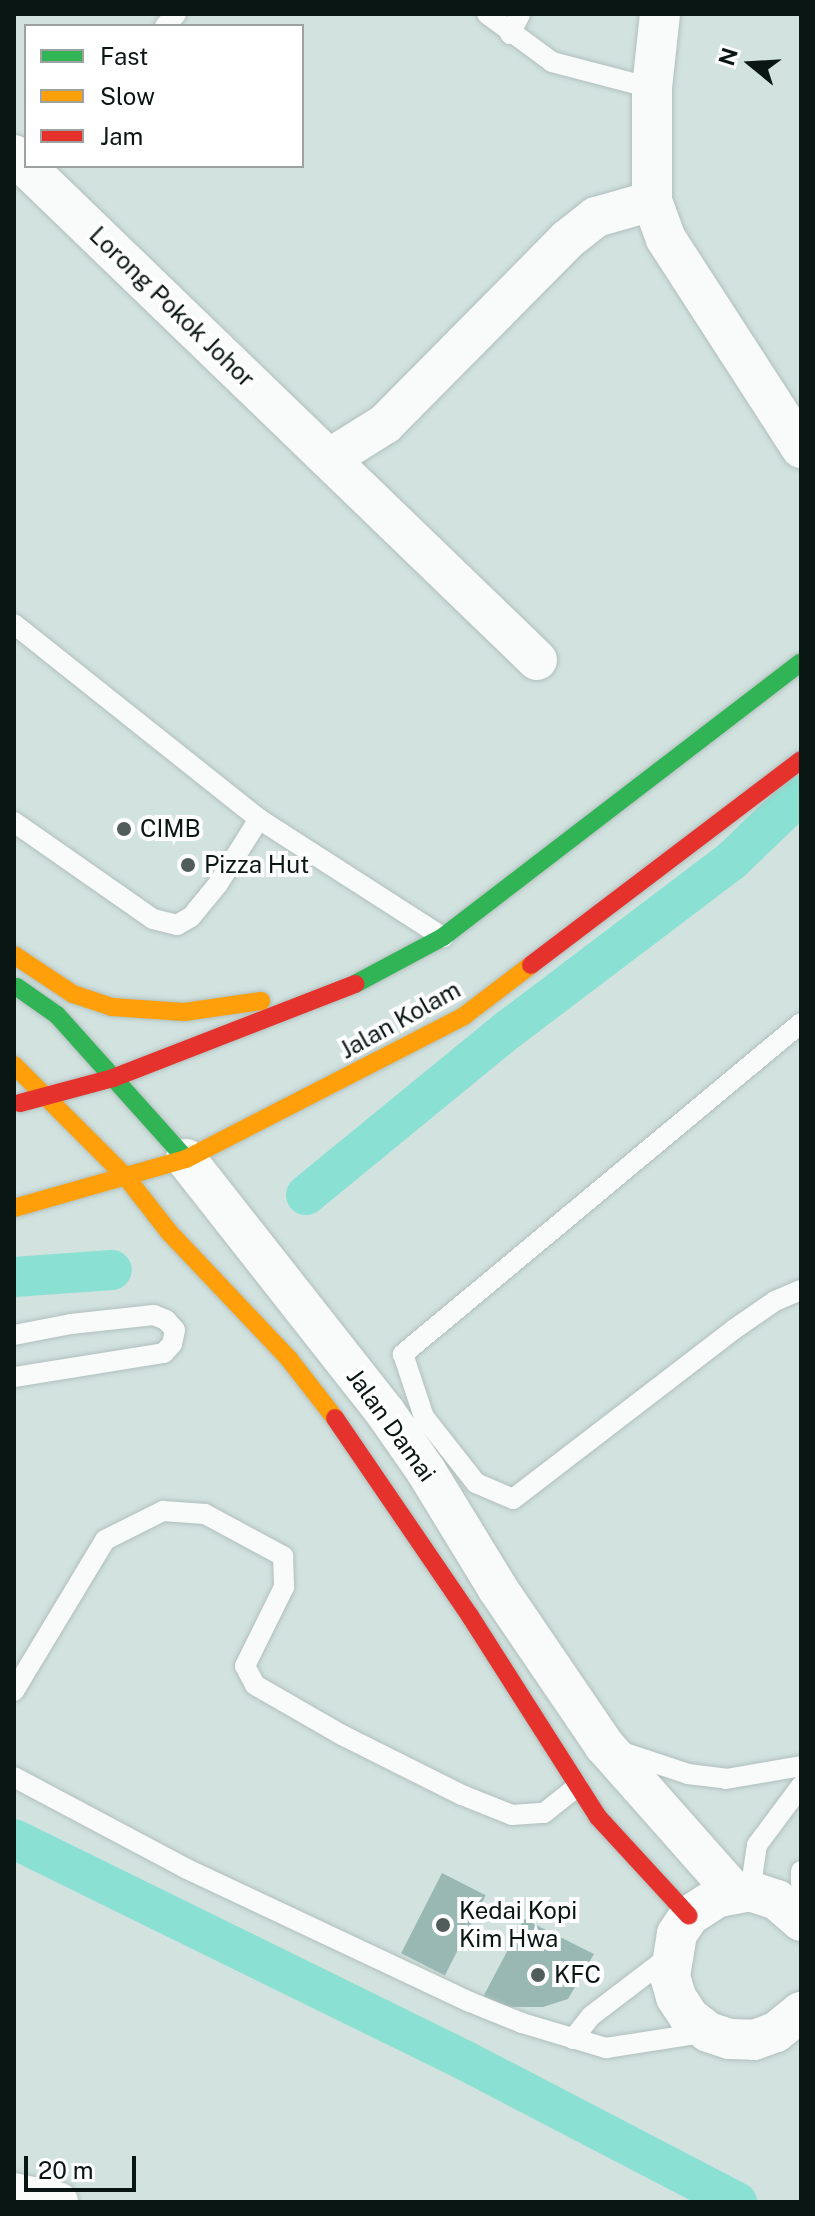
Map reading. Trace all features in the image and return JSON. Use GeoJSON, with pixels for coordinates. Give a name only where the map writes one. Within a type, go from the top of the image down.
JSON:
{"type":"FeatureCollection","features":[{"type":"Feature","properties":{"kind":"main road"},"geometry":{"type":"LineString","coordinates":[[14,1104],[113,1078],[355,984],[443,937],[801,662]]}},
{"type":"Feature","properties":{"kind":"main road","name":"Jalan Kolam"},"geometry":{"type":"LineString","coordinates":[[14,1208],[186,1159],[464,1016],[801,760]]}},
{"type":"Feature","properties":{"kind":"main road"},"geometry":{"type":"LineString","coordinates":[[14,955],[73,994],[112,1007],[184,1012],[355,984]]}},
{"type":"Feature","properties":{"kind":"main road","name":"Jalan Damai"},"geometry":{"type":"LineString","coordinates":[[14,985],[57,1015],[186,1159]]}},
{"type":"Feature","properties":{"kind":"main road","name":"Jalan Damai"},"geometry":{"type":"LineString","coordinates":[[14,1065],[126,1177],[169,1232],[289,1359],[340,1424],[488,1643],[598,1817],[689,1916]]}},
{"type":"Feature","properties":{"kind":"street"},"geometry":{"type":"LineString","coordinates":[[660,14],[652,88],[652,201],[666,239],[801,448]]}},
{"type":"Feature","properties":{"kind":"street","name":"Lorong Pokok Johor"},"geometry":{"type":"LineString","coordinates":[[33,168],[537,660]]}},
{"type":"Feature","properties":{"kind":"street"},"geometry":{"type":"LineString","coordinates":[[329,459],[385,424],[568,239],[596,217],[652,201]]}},
{"type":"Feature","properties":{"kind":"street","name":"Jalan Damai"},"geometry":{"type":"LineString","coordinates":[[186,1159],[385,1412],[426,1471],[498,1589],[604,1745],[742,1892]]}},
{"type":"Feature","properties":{"kind":"street"},"geometry":{"type":"LineString","coordinates":[[793,2026],[754,2040],[730,2039],[708,2032],[689,2017],[676,1997],[670,1976],[671,1955],[677,1934],[702,1904],[742,1892],[777,1900],[801,1921]]}},
{"type":"Feature","properties":{"kind":"street"},"geometry":{"type":"LineString","coordinates":[[14,2193],[58,2202]]}},
{"type":"Feature","properties":{"kind":"lane"},"geometry":{"type":"LineString","coordinates":[[487,14],[510,34],[552,62],[652,88]]}},
{"type":"Feature","properties":{"kind":"lane"},"geometry":{"type":"LineString","coordinates":[[510,34],[520,14]]}},
{"type":"Feature","properties":{"kind":"lane"},"geometry":{"type":"LineString","coordinates":[[14,624],[259,819],[443,937]]}},
{"type":"Feature","properties":{"kind":"lane"},"geometry":{"type":"LineString","coordinates":[[14,822],[153,919],[177,925],[191,917],[218,884],[259,819]]}},
{"type":"Feature","properties":{"kind":"lane"},"geometry":{"type":"LineString","coordinates":[[801,1023],[403,1354],[424,1417],[476,1483],[513,1499],[733,1330],[775,1301],[801,1290]]}},
{"type":"Feature","properties":{"kind":"lane"},"geometry":{"type":"LineString","coordinates":[[14,1335],[71,1324],[154,1315],[166,1320],[175,1330],[172,1344],[164,1353],[14,1377]]}},
{"type":"Feature","properties":{"kind":"lane"},"geometry":{"type":"LineString","coordinates":[[14,1691],[105,1540],[163,1511],[205,1514],[283,1556],[284,1587],[245,1666],[255,1685],[355,1741],[462,1795],[512,1815],[544,1813],[578,1786]]}},
{"type":"Feature","properties":{"kind":"lane"},"geometry":{"type":"LineString","coordinates":[[604,1745],[688,1774],[726,1779],[801,1766]]}},
{"type":"Feature","properties":{"kind":"lane"},"geometry":{"type":"LineString","coordinates":[[14,1777],[185,1868],[427,1982],[522,2023],[606,2048],[708,2032]]}},
{"type":"Feature","properties":{"kind":"lane"},"geometry":{"type":"LineString","coordinates":[[742,1892],[757,1845],[801,1786]]}},
{"type":"Feature","properties":{"kind":"lane"},"geometry":{"type":"LineString","coordinates":[[801,1871],[801,1884]]}},
{"type":"Feature","properties":{"kind":"lane"},"geometry":{"type":"LineString","coordinates":[[573,2039],[591,2016],[671,1955]]}},
{"type":"Feature","properties":{"kind":"building","name":"Kedai Kopi Kim Hwa"},"geometry":{"type":"Polygon","coordinates":[[[442,1873],[486,1895],[445,1975],[401,1953],[442,1873]]]}},
{"type":"Feature","properties":{"kind":"building","name":"KFC"},"geometry":{"type":"Polygon","coordinates":[[[524,1919],[594,1954],[568,1999],[543,2007],[508,2007],[483,1997],[524,1919]]]}},
{"type":"Feature","properties":{"kind":"waterway"},"geometry":{"type":"LineString","coordinates":[[306,1195],[509,1029],[731,861],[801,794]]}},
{"type":"Feature","properties":{"kind":"waterway"},"geometry":{"type":"LineString","coordinates":[[14,1277],[112,1270]]}},
{"type":"Feature","properties":{"kind":"waterway"},"geometry":{"type":"LineString","coordinates":[[14,1839],[464,2060],[737,2202]]}},
{"type":"Feature","properties":{"kind":"traffic: fast"},"geometry":{"type":"LineString","coordinates":[[355,984],[443,937],[801,662]]}},
{"type":"Feature","properties":{"kind":"traffic: fast"},"geometry":{"type":"LineString","coordinates":[[17,987],[57,1015],[186,1159]]}},
{"type":"Feature","properties":{"kind":"traffic: slow"},"geometry":{"type":"LineString","coordinates":[[14,955],[73,994],[112,1007],[184,1012],[261,1001]]}},
{"type":"Feature","properties":{"kind":"traffic: slow"},"geometry":{"type":"LineString","coordinates":[[14,1208],[186,1159],[464,1016],[531,965]]}},
{"type":"Feature","properties":{"kind":"traffic: slow"},"geometry":{"type":"LineString","coordinates":[[14,1065],[126,1177],[169,1232],[289,1359],[335,1418]]}},
{"type":"Feature","properties":{"kind":"traffic: jam"},"geometry":{"type":"LineString","coordinates":[[531,965],[801,760]]}},
{"type":"Feature","properties":{"kind":"traffic: jam"},"geometry":{"type":"LineString","coordinates":[[20,1103],[113,1078],[355,984]]}},
{"type":"Feature","properties":{"kind":"traffic: jam"},"geometry":{"type":"LineString","coordinates":[[335,1418],[470,1616],[598,1817],[689,1916]]}},
{"type":"Feature","properties":{"kind":"place","name":"CIMB"},"geometry":{"type":"Point","coordinates":[124,829]}},
{"type":"Feature","properties":{"kind":"place","name":"Pizza Hut"},"geometry":{"type":"Point","coordinates":[188,865]}},
{"type":"Feature","properties":{"kind":"place","name":"Kedai Kopi Kim Hwa"},"geometry":{"type":"Point","coordinates":[443,1925]}},
{"type":"Feature","properties":{"kind":"place","name":"KFC"},"geometry":{"type":"Point","coordinates":[538,1975]}}]}
